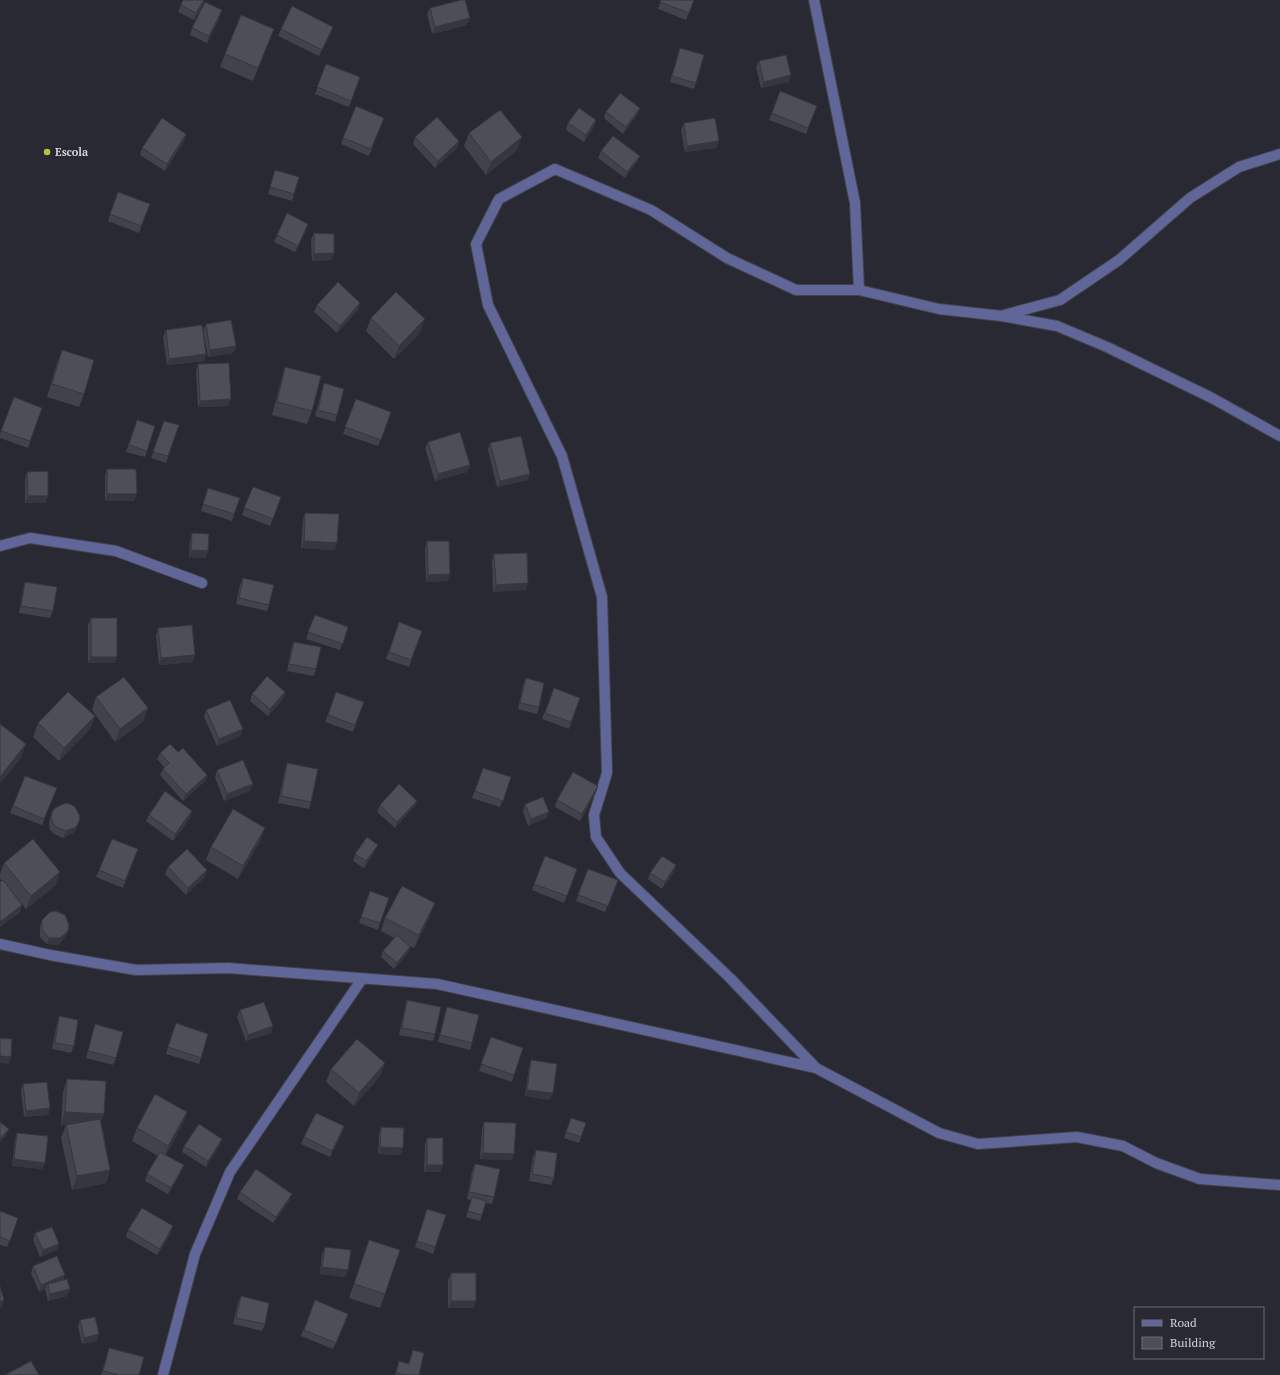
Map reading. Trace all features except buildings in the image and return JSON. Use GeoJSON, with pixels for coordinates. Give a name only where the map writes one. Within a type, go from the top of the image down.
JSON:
{"type":"FeatureCollection","features":[{"type":"Feature","properties":{"kind":"street"},"geometry":{"type":"LineString","coordinates":[[814,0],[855,203],[859,290]]}},
{"type":"Feature","properties":{"kind":"street"},"geometry":{"type":"LineString","coordinates":[[1002,316],[1060,300],[1119,260],[1190,198],[1239,166],[1280,154]]}},
{"type":"Feature","properties":{"kind":"street"},"geometry":{"type":"LineString","coordinates":[[816,1068],[730,978],[620,873],[596,837],[594,815],[607,773],[602,597],[562,456],[488,305],[476,244],[499,199],[556,169],[651,210],[727,258],[796,290],[859,290],[939,309],[1002,316],[1056,326],[1107,347],[1212,398],[1280,436]]}},
{"type":"Feature","properties":{"kind":"street"},"geometry":{"type":"LineString","coordinates":[[0,546],[30,538],[116,551],[202,583]]}},
{"type":"Feature","properties":{"kind":"street"},"geometry":{"type":"LineString","coordinates":[[0,944],[50,955],[136,970],[228,968],[437,984],[816,1068],[939,1133],[978,1144],[1077,1137],[1123,1146],[1156,1163],[1200,1179],[1280,1185]]}},
{"type":"Feature","properties":{"kind":"street"},"geometry":{"type":"LineString","coordinates":[[163,1375],[195,1254],[230,1172],[362,979]]}},
{"type":"Feature","properties":{"kind":"place","name":"Escola"},"geometry":{"type":"Point","coordinates":[47,152]}}]}
